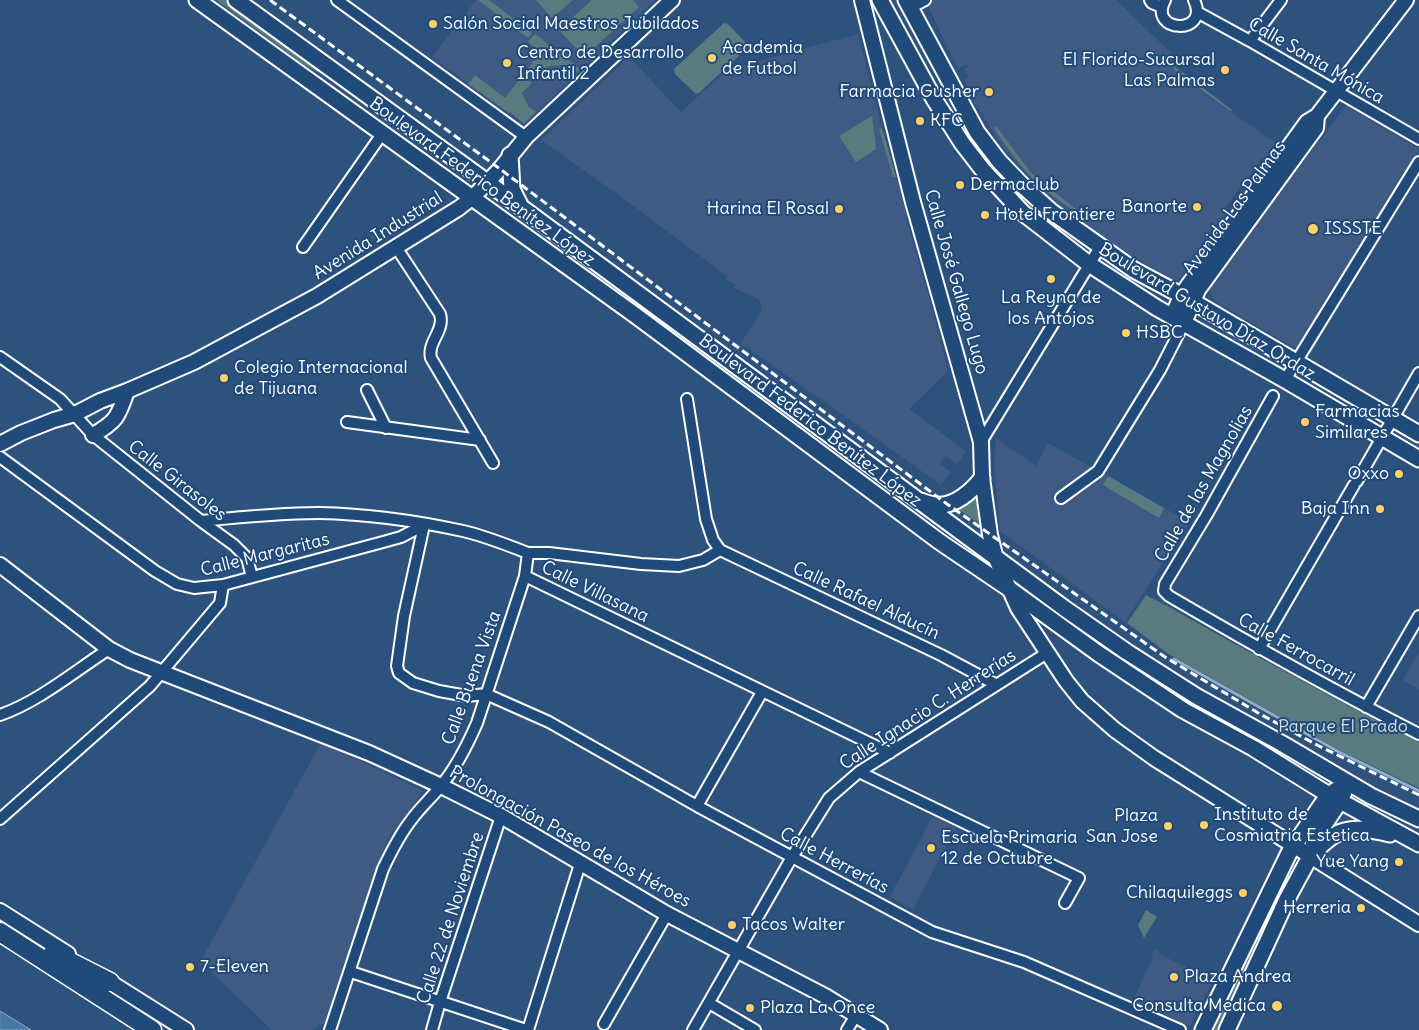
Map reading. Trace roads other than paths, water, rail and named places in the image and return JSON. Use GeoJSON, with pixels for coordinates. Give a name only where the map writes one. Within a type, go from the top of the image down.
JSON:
{"type":"FeatureCollection","features":[{"type":"Feature","properties":{"kind":"highway"},"geometry":{"type":"LineString","coordinates":[[0,926],[110,982]]}},
{"type":"Feature","properties":{"kind":"highway"},"geometry":{"type":"LineString","coordinates":[[0,932],[152,1030]]}},
{"type":"Feature","properties":{"kind":"main road","name":"Boulevard Federico Benítez López"},"geometry":{"type":"LineString","coordinates":[[197,0],[382,134],[473,197],[940,542],[1006,582],[1099,654],[1183,710],[1337,795],[1414,842]]}},
{"type":"Feature","properties":{"kind":"main road","name":"Boulevard Federico Benítez López"},"geometry":{"type":"LineString","coordinates":[[236,0],[487,182],[1064,608],[1196,696],[1371,796],[1419,819]]}},
{"type":"Feature","properties":{"kind":"main road","name":"Boulevard Gustavo Díaz Ordaz"},"geometry":{"type":"LineString","coordinates":[[880,0],[934,99],[970,155],[1023,213],[1089,264],[1178,320],[1419,459]]}},
{"type":"Feature","properties":{"kind":"main road","name":"Boulevard Gustavo Díaz Ordaz"},"geometry":{"type":"LineString","coordinates":[[908,4],[977,132],[999,161],[1052,212],[1134,270],[1186,298],[1419,434]]}},
{"type":"Feature","properties":{"kind":"main road"},"geometry":{"type":"LineString","coordinates":[[510,155],[512,189],[520,207]]}},
{"type":"Feature","properties":{"kind":"main road"},"geometry":{"type":"LineString","coordinates":[[914,499],[938,506],[947,504],[974,489],[982,478]]}},
{"type":"Feature","properties":{"kind":"main road"},"geometry":{"type":"LineString","coordinates":[[1311,856],[1313,845],[1337,795],[1334,774]]}},
{"type":"Feature","properties":{"kind":"main road"},"geometry":{"type":"LineString","coordinates":[[1337,795],[1371,796]]}},
{"type":"Feature","properties":{"kind":"main road"},"geometry":{"type":"LineString","coordinates":[[1203,1030],[1294,845],[1337,795]]}},
{"type":"Feature","properties":{"kind":"main road"},"geometry":{"type":"LineString","coordinates":[[1226,1030],[1287,899],[1311,856],[1332,836],[1344,831],[1370,830],[1414,842]]}},
{"type":"Feature","properties":{"kind":"street"},"geometry":{"type":"LineString","coordinates":[[337,0],[526,137]]}},
{"type":"Feature","properties":{"kind":"street","name":"Avenida Industrial"},"geometry":{"type":"LineString","coordinates":[[0,444],[38,425],[75,414],[100,401],[194,362],[316,296],[459,208],[473,197],[500,169],[526,137],[672,0]]}},
{"type":"Feature","properties":{"kind":"street","name":"Calle José Gallego Lugo"},"geometry":{"type":"LineString","coordinates":[[862,0],[913,202],[981,442],[982,478],[989,527],[996,558],[1018,608],[1066,681],[1082,701],[1115,730],[1195,784],[1419,924]]}},
{"type":"Feature","properties":{"kind":"street"},"geometry":{"type":"LineString","coordinates":[[908,4],[925,0]]}},
{"type":"Feature","properties":{"kind":"street"},"geometry":{"type":"LineString","coordinates":[[1150,0],[1152,3],[1164,3],[1163,15],[1166,20],[1176,26],[1187,25],[1192,22],[1197,12],[1194,0]]}},
{"type":"Feature","properties":{"kind":"street"},"geometry":{"type":"LineString","coordinates":[[1250,41],[1281,0]]}},
{"type":"Feature","properties":{"kind":"street","name":"Avenida Las Palmas"},"geometry":{"type":"LineString","coordinates":[[1178,320],[1186,298],[1198,290],[1316,128],[1317,116],[1406,0]]}},
{"type":"Feature","properties":{"kind":"street","name":"Calle Santa Mónica"},"geometry":{"type":"LineString","coordinates":[[1197,12],[1419,139]]}},
{"type":"Feature","properties":{"kind":"street"},"geometry":{"type":"LineString","coordinates":[[303,247],[382,134]]}},
{"type":"Feature","properties":{"kind":"street"},"geometry":{"type":"LineString","coordinates":[[1285,380],[1419,162]]}},
{"type":"Feature","properties":{"kind":"street"},"geometry":{"type":"LineString","coordinates":[[396,247],[440,314],[442,320],[431,347],[431,358],[493,463]]}},
{"type":"Feature","properties":{"kind":"street"},"geometry":{"type":"LineString","coordinates":[[981,442],[1100,247]]}},
{"type":"Feature","properties":{"kind":"street"},"geometry":{"type":"LineString","coordinates":[[1061,498],[1098,471],[1160,370],[1178,320]]}},
{"type":"Feature","properties":{"kind":"street","name":"Calle Girasoles"},"geometry":{"type":"LineString","coordinates":[[0,357],[60,399],[93,435],[234,545],[247,558],[252,577]]}},
{"type":"Feature","properties":{"kind":"street"},"geometry":{"type":"LineString","coordinates":[[1259,649],[1419,373]]}},
{"type":"Feature","properties":{"kind":"street"},"geometry":{"type":"LineString","coordinates":[[367,390],[386,428]]}},
{"type":"Feature","properties":{"kind":"street"},"geometry":{"type":"LineString","coordinates":[[93,435],[107,427],[119,414],[127,391]]}},
{"type":"Feature","properties":{"kind":"street","name":"Calle de las Magnolias"},"geometry":{"type":"LineString","coordinates":[[1163,588],[1272,396]]}},
{"type":"Feature","properties":{"kind":"street"},"geometry":{"type":"LineString","coordinates":[[528,554],[549,553],[641,564],[679,566],[703,560],[720,550],[713,540],[706,519],[687,399]]}},
{"type":"Feature","properties":{"kind":"street"},"geometry":{"type":"LineString","coordinates":[[347,422],[480,440]]}},
{"type":"Feature","properties":{"kind":"street","name":"Calle Margaritas"},"geometry":{"type":"LineString","coordinates":[[0,457],[162,575],[177,584],[194,588],[223,585],[392,540],[424,525]]}},
{"type":"Feature","properties":{"kind":"street","name":"Calle Villasana"},"geometry":{"type":"LineString","coordinates":[[201,521],[257,515],[320,514],[364,516],[464,531],[500,542],[528,554],[525,576],[890,753]]}},
{"type":"Feature","properties":{"kind":"street"},"geometry":{"type":"LineString","coordinates":[[424,525],[404,616],[397,666],[399,673],[413,683],[439,691],[467,696],[486,694]]}},
{"type":"Feature","properties":{"kind":"street","name":"Calle Rafael Alducín"},"geometry":{"type":"LineString","coordinates":[[720,550],[941,655],[997,685]]}},
{"type":"Feature","properties":{"kind":"street","name":"Prolongación Paseo de los Héroes"},"geometry":{"type":"LineString","coordinates":[[0,565],[109,649],[130,660],[369,753],[441,786],[501,816],[667,914],[826,996],[880,1030]]}},
{"type":"Feature","properties":{"kind":"street","name":"Calle Buena Vista"},"geometry":{"type":"LineString","coordinates":[[330,1030],[351,972],[383,869],[391,851],[412,819],[441,786],[458,763],[469,742],[525,576]]}},
{"type":"Feature","properties":{"kind":"street"},"geometry":{"type":"LineString","coordinates":[[0,819],[150,686],[220,604],[223,585]]}},
{"type":"Feature","properties":{"kind":"street","name":"Calle Ferrocarril"},"geometry":{"type":"LineString","coordinates":[[1163,588],[1169,596],[1259,649],[1419,734]]}},
{"type":"Feature","properties":{"kind":"street"},"geometry":{"type":"LineString","coordinates":[[1366,707],[1419,616]]}},
{"type":"Feature","properties":{"kind":"street"},"geometry":{"type":"LineString","coordinates":[[0,715],[38,696],[109,649]]}},
{"type":"Feature","properties":{"kind":"street","name":"Calle Ignacio C. Herrerías"},"geometry":{"type":"LineString","coordinates":[[692,1030],[792,857],[829,798],[859,772],[1047,653]]}},
{"type":"Feature","properties":{"kind":"street"},"geometry":{"type":"LineString","coordinates":[[697,806],[762,692]]}},
{"type":"Feature","properties":{"kind":"street","name":"Calle Herrerías"},"geometry":{"type":"LineString","coordinates":[[486,694],[549,722],[697,806],[932,932],[1024,962],[1175,1029]]}},
{"type":"Feature","properties":{"kind":"street"},"geometry":{"type":"LineString","coordinates":[[859,772],[1079,878],[1065,903]]}},
{"type":"Feature","properties":{"kind":"street","name":"Calle 22 de Noviembre"},"geometry":{"type":"LineString","coordinates":[[432,1030],[501,816]]}},
{"type":"Feature","properties":{"kind":"street"},"geometry":{"type":"LineString","coordinates":[[351,972],[527,1030],[580,864]]}},
{"type":"Feature","properties":{"kind":"street"},"geometry":{"type":"LineString","coordinates":[[0,911],[186,1030]]}},
{"type":"Feature","properties":{"kind":"street"},"geometry":{"type":"LineString","coordinates":[[604,1024],[667,914]]}},
{"type":"Feature","properties":{"kind":"street"},"geometry":{"type":"LineString","coordinates":[[709,1003],[755,1030]]}},
{"type":"Feature","properties":{"kind":"street"},"geometry":{"type":"LineString","coordinates":[[847,1030],[856,1015]]}},
{"type":"Feature","properties":{"kind":"waterway"},"geometry":{"type":"LineString","coordinates":[[1174,659],[1339,752],[1419,791]]}},
{"type":"Feature","properties":{"kind":"railway"},"geometry":{"type":"LineString","coordinates":[[270,0],[500,169],[947,504],[1165,657],[1260,714],[1319,746],[1419,795]]}},
{"type":"Feature","properties":{"kind":"place","name":"Salón Social Maestros Jubilados"},"geometry":{"type":"Point","coordinates":[433,24]}},
{"type":"Feature","properties":{"kind":"place","name":"Academia de Futbol"},"geometry":{"type":"Point","coordinates":[712,58]}},
{"type":"Feature","properties":{"kind":"place","name":"Centro de Desarrollo Infantil 2"},"geometry":{"type":"Point","coordinates":[507,63]}},
{"type":"Feature","properties":{"kind":"place","name":"El Florido-Sucursal Las Palmas"},"geometry":{"type":"Point","coordinates":[1225,70]}},
{"type":"Feature","properties":{"kind":"place","name":"Farmacia Gusher"},"geometry":{"type":"Point","coordinates":[989,92]}},
{"type":"Feature","properties":{"kind":"place","name":"KFC"},"geometry":{"type":"Point","coordinates":[920,121]}},
{"type":"Feature","properties":{"kind":"place","name":"Dermaclub"},"geometry":{"type":"Point","coordinates":[960,185]}},
{"type":"Feature","properties":{"kind":"place","name":"Banorte"},"geometry":{"type":"Point","coordinates":[1197,207]}},
{"type":"Feature","properties":{"kind":"place","name":"Harina El Rosal"},"geometry":{"type":"Point","coordinates":[839,209]}},
{"type":"Feature","properties":{"kind":"place","name":"Hotel Frontiere"},"geometry":{"type":"Point","coordinates":[985,215]}},
{"type":"Feature","properties":{"kind":"place","name":"ISSSTE"},"geometry":{"type":"Point","coordinates":[1313,229]}},
{"type":"Feature","properties":{"kind":"place","name":"La Reyna de los Antojos"},"geometry":{"type":"Point","coordinates":[1051,279]}},
{"type":"Feature","properties":{"kind":"place","name":"HSBC"},"geometry":{"type":"Point","coordinates":[1126,333]}},
{"type":"Feature","properties":{"kind":"place","name":"Colegio Internacional de Tijuana"},"geometry":{"type":"Point","coordinates":[224,378]}},
{"type":"Feature","properties":{"kind":"place","name":"Farmacias Similares"},"geometry":{"type":"Point","coordinates":[1305,422]}},
{"type":"Feature","properties":{"kind":"place","name":"Oxxo"},"geometry":{"type":"Point","coordinates":[1399,474]}},
{"type":"Feature","properties":{"kind":"place","name":"Baja Inn"},"geometry":{"type":"Point","coordinates":[1380,509]}},
{"type":"Feature","properties":{"kind":"place","name":"Instituto de Cosmiatria Estetica"},"geometry":{"type":"Point","coordinates":[1204,825]}},
{"type":"Feature","properties":{"kind":"place","name":"Plaza San Jose"},"geometry":{"type":"Point","coordinates":[1168,826]}},
{"type":"Feature","properties":{"kind":"place","name":"Escuela Primaria 12 de Octubre"},"geometry":{"type":"Point","coordinates":[931,848]}},
{"type":"Feature","properties":{"kind":"place","name":"Yue Yang"},"geometry":{"type":"Point","coordinates":[1399,862]}},
{"type":"Feature","properties":{"kind":"place","name":"Chilaquileggs"},"geometry":{"type":"Point","coordinates":[1243,893]}},
{"type":"Feature","properties":{"kind":"place","name":"Herreria"},"geometry":{"type":"Point","coordinates":[1361,908]}},
{"type":"Feature","properties":{"kind":"place","name":"Tacos Walter"},"geometry":{"type":"Point","coordinates":[732,925]}},
{"type":"Feature","properties":{"kind":"place","name":"7-Eleven"},"geometry":{"type":"Point","coordinates":[190,967]}},
{"type":"Feature","properties":{"kind":"place","name":"Plaza Andrea"},"geometry":{"type":"Point","coordinates":[1174,977]}},
{"type":"Feature","properties":{"kind":"place","name":"Consulta Medica"},"geometry":{"type":"Point","coordinates":[1277,1006]}},
{"type":"Feature","properties":{"kind":"place","name":"Plaza La Once"},"geometry":{"type":"Point","coordinates":[750,1008]}},
{"type":"Feature","properties":{"kind":"park label","name":"Parque El Prado"},"geometry":{"type":"Point","coordinates":[1343,727]}}]}
